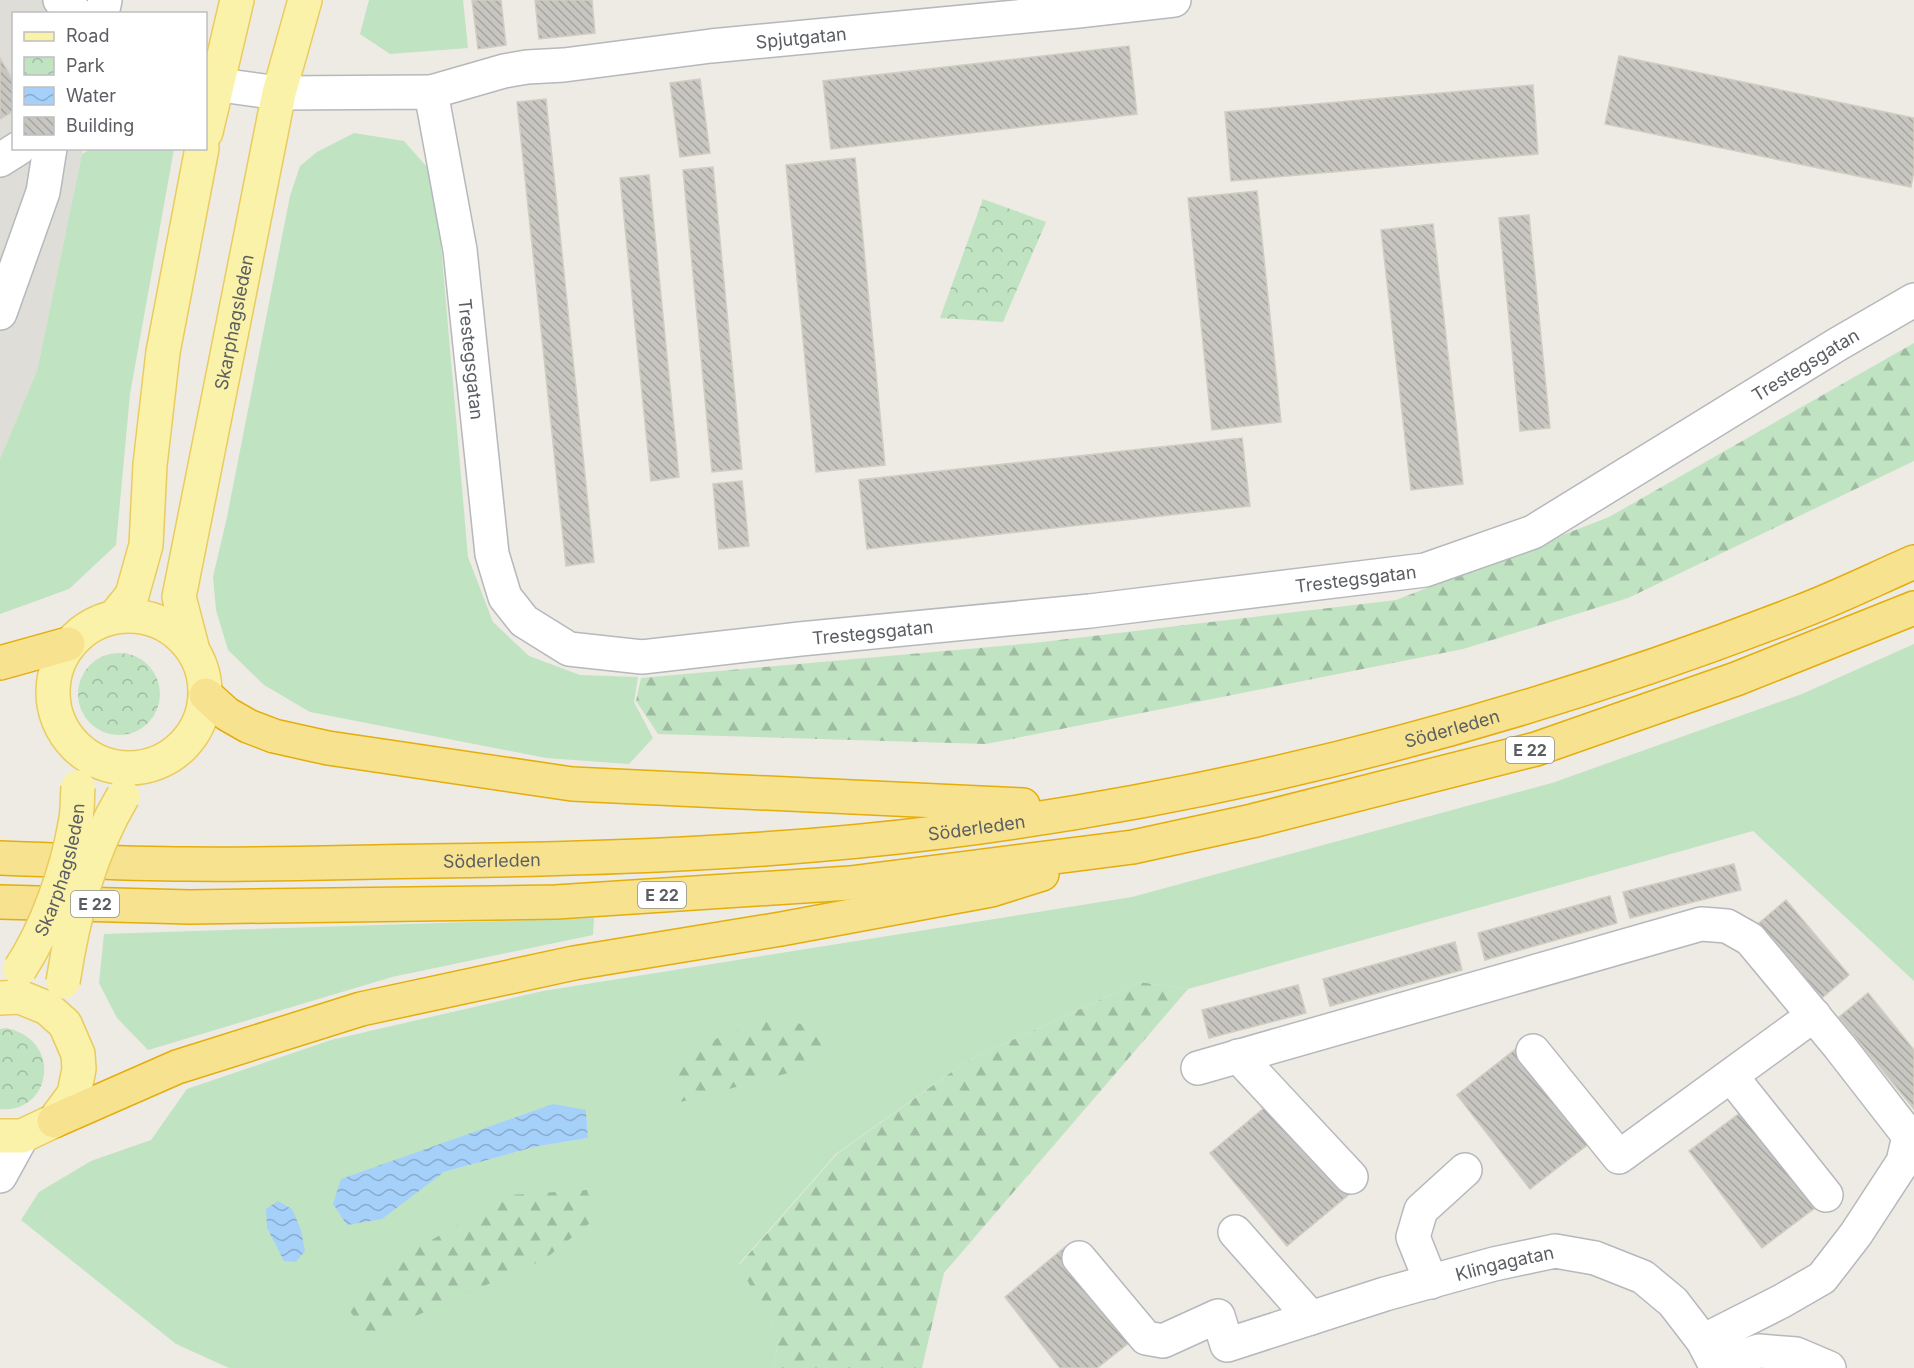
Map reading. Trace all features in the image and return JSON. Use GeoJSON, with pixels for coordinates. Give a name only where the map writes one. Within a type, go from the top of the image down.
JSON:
{"type":"FeatureCollection","features":[{"type":"Feature","properties":{"kind":"highway","name":"Söderleden"},"geometry":{"type":"LineString","coordinates":[[0,858],[186,864],[534,860],[754,850],[943,831],[1097,808],[1242,781],[1354,756],[1594,686],[1799,613],[1914,562]]}},
{"type":"Feature","properties":{"kind":"highway","name":"E 22"},"geometry":{"type":"LineString","coordinates":[[0,902],[190,907],[556,902],[850,883],[1132,847],[1252,821],[1536,749],[1736,679],[1914,608]]}},
{"type":"Feature","properties":{"kind":"highway"},"geometry":{"type":"LineString","coordinates":[[0,663],[68,644]]}},
{"type":"Feature","properties":{"kind":"highway"},"geometry":{"type":"LineString","coordinates":[[206,695],[227,714],[248,726],[274,736],[328,748],[572,784],[1097,808]]}},
{"type":"Feature","properties":{"kind":"highway"},"geometry":{"type":"LineString","coordinates":[[54,1121],[177,1067],[361,1009],[574,963],[781,929],[991,890],[1132,847]]}},
{"type":"Feature","properties":{"kind":"main road"},"geometry":{"type":"LineString","coordinates":[[207,122],[211,84],[237,0]]}},
{"type":"Feature","properties":{"kind":"main road","name":"Skarphagsleden"},"geometry":{"type":"LineString","coordinates":[[192,647],[179,597],[279,93],[305,0]]}},
{"type":"Feature","properties":{"kind":"main road"},"geometry":{"type":"LineString","coordinates":[[116,615],[147,616],[172,627],[192,647],[202,667],[206,695],[201,719],[187,743],[159,763],[133,768],[106,765],[90,758],[67,738],[57,719],[52,683],[68,644],[91,627],[116,615],[132,595],[146,546],[150,465],[163,351],[202,150]]}},
{"type":"Feature","properties":{"kind":"main road","name":"Skarphagsleden"},"geometry":{"type":"LineString","coordinates":[[10,978],[33,948],[44,925],[60,879],[75,823],[78,787],[67,738]]}},
{"type":"Feature","properties":{"kind":"main road","name":"Skarphagsleden"},"geometry":{"type":"LineString","coordinates":[[65,1024],[63,982],[70,934],[98,846],[123,796],[159,763]]}},
{"type":"Feature","properties":{"kind":"main road"},"geometry":{"type":"LineString","coordinates":[[0,998],[20,998],[47,1008],[65,1024],[78,1053],[79,1069],[74,1094],[54,1121],[11,1136]]}},
{"type":"Feature","properties":{"kind":"street"},"geometry":{"type":"LineString","coordinates":[[60,0],[75,12]]}},
{"type":"Feature","properties":{"kind":"street","name":"Spjutgatan"},"geometry":{"type":"LineString","coordinates":[[431,92],[504,70],[527,67],[564,65],[711,46],[1077,6],[1174,0]]}},
{"type":"Feature","properties":{"kind":"street"},"geometry":{"type":"LineString","coordinates":[[211,84],[279,93],[431,92]]}},
{"type":"Feature","properties":{"kind":"street","name":"Trestegsgatan"},"geometry":{"type":"LineString","coordinates":[[431,92],[460,250],[492,554],[505,597],[524,621],[568,649],[642,657],[1090,611],[1425,570],[1533,532],[1838,344],[1914,300]]}},
{"type":"Feature","properties":{"kind":"street"},"geometry":{"type":"LineString","coordinates":[[0,160],[17,150]]}},
{"type":"Feature","properties":{"kind":"street"},"geometry":{"type":"LineString","coordinates":[[0,313],[43,192],[50,150]]}},
{"type":"Feature","properties":{"kind":"street"},"geometry":{"type":"LineString","coordinates":[[1198,1068],[1701,924],[1727,926],[1749,939],[1814,1015],[1909,1136],[1903,1162],[1856,1234],[1822,1278],[1782,1301],[1712,1358]]}},
{"type":"Feature","properties":{"kind":"street"},"geometry":{"type":"LineString","coordinates":[[1533,1051],[1619,1157],[1814,1015]]}},
{"type":"Feature","properties":{"kind":"street"},"geometry":{"type":"LineString","coordinates":[[1238,1056],[1351,1177]]}},
{"type":"Feature","properties":{"kind":"street"},"geometry":{"type":"LineString","coordinates":[[1731,1076],[1826,1196]]}},
{"type":"Feature","properties":{"kind":"street"},"geometry":{"type":"LineString","coordinates":[[0,1176],[11,1136]]}},
{"type":"Feature","properties":{"kind":"street"},"geometry":{"type":"LineString","coordinates":[[1431,1282],[1413,1237],[1421,1210],[1465,1170]]}},
{"type":"Feature","properties":{"kind":"street"},"geometry":{"type":"LineString","coordinates":[[1235,1232],[1311,1318]]}},
{"type":"Feature","properties":{"kind":"street","name":"Klingagatan"},"geometry":{"type":"LineString","coordinates":[[1079,1258],[1146,1338],[1163,1341],[1218,1316],[1227,1345],[1431,1282],[1494,1264],[1555,1251],[1595,1258],[1643,1277],[1672,1302],[1712,1358]]}},
{"type":"Feature","properties":{"kind":"street"},"geometry":{"type":"LineString","coordinates":[[1712,1358],[1759,1351],[1796,1354],[1829,1368]]}},
{"type":"Feature","properties":{"kind":"shaded area"},"geometry":{"type":"Polygon","coordinates":[[[0,0],[113,0],[111,12],[12,12],[12,150],[83,150],[37,371],[0,459],[0,0]]]}},
{"type":"Feature","properties":{"kind":"green space"},"geometry":{"type":"Polygon","coordinates":[[[369,0],[463,0],[468,48],[390,54],[360,34],[369,0]]]}},
{"type":"Feature","properties":{"kind":"green space"},"geometry":{"type":"Polygon","coordinates":[[[354,133],[404,141],[435,176],[468,557],[493,622],[529,656],[580,675],[638,677],[634,702],[653,738],[629,764],[546,758],[310,712],[264,685],[228,650],[216,610],[213,577],[227,517],[290,196],[300,166],[317,152],[354,133]]]}},
{"type":"Feature","properties":{"kind":"green space"},"geometry":{"type":"Polygon","coordinates":[[[89,150],[174,150],[130,394],[116,545],[69,589],[0,614],[0,459],[37,371],[82,154],[89,150]]]}},
{"type":"Feature","properties":{"kind":"green space"},"geometry":{"type":"Polygon","coordinates":[[[983,199],[1046,222],[1003,322],[940,318],[983,199]]]}},
{"type":"Feature","properties":{"kind":"green space"},"geometry":{"type":"Polygon","coordinates":[[[1914,343],[1914,461],[1628,598],[1463,649],[986,744],[658,734],[636,701],[641,678],[1034,643],[1396,600],[1609,517],[1914,343]]]}},
{"type":"Feature","properties":{"kind":"green space"},"geometry":{"type":"Polygon","coordinates":[[[1914,644],[1914,981],[1753,831],[1188,989],[1139,982],[967,1061],[836,1154],[739,1264],[779,1339],[773,1368],[229,1368],[176,1344],[21,1220],[39,1192],[91,1161],[151,1140],[187,1089],[331,1040],[543,991],[1132,897],[1552,783],[1802,694],[1914,644]],[[586,1110],[444,1172],[534,1147],[588,1138],[586,1110]]]}},
{"type":"Feature","properties":{"kind":"green space"},"geometry":{"type":"Polygon","coordinates":[[[119,653],[135,656],[148,665],[157,678],[160,694],[157,710],[148,723],[135,732],[119,735],[103,732],[90,723],[81,710],[78,694],[81,678],[90,665],[103,656],[119,653]]]}},
{"type":"Feature","properties":{"kind":"green space"},"geometry":{"type":"Polygon","coordinates":[[[594,918],[593,935],[392,977],[148,1050],[117,1018],[99,983],[104,934],[594,918]]]}},
{"type":"Feature","properties":{"kind":"green space"},"geometry":{"type":"Polygon","coordinates":[[[1139,982],[1188,989],[944,1273],[922,1368],[773,1368],[779,1339],[739,1265],[837,1154],[967,1061],[1139,982]]]}},
{"type":"Feature","properties":{"kind":"green space"},"geometry":{"type":"Polygon","coordinates":[[[780,1016],[831,1036],[818,1065],[677,1103],[666,1070],[721,1036],[780,1016]]]}},
{"type":"Feature","properties":{"kind":"green space"},"geometry":{"type":"Polygon","coordinates":[[[6,1028],[24,1035],[37,1046],[43,1060],[44,1075],[40,1089],[31,1100],[17,1107],[0,1109],[0,1029],[6,1028]]]}},
{"type":"Feature","properties":{"kind":"green space"},"geometry":{"type":"Polygon","coordinates":[[[587,1190],[596,1218],[545,1259],[368,1337],[350,1311],[381,1269],[510,1195],[587,1190]]]}},
{"type":"Feature","properties":{"kind":"water"},"geometry":{"type":"Polygon","coordinates":[[[553,1104],[586,1110],[588,1138],[534,1147],[444,1172],[382,1219],[347,1225],[333,1204],[341,1179],[553,1104]]]}},
{"type":"Feature","properties":{"kind":"water"},"geometry":{"type":"Polygon","coordinates":[[[278,1201],[292,1209],[301,1230],[305,1251],[296,1262],[284,1261],[267,1228],[266,1209],[278,1201]]]}},
{"type":"Feature","properties":{"kind":"building"},"geometry":{"type":"Polygon","coordinates":[[[472,0],[501,0],[506,45],[478,49],[472,0]]]}},
{"type":"Feature","properties":{"kind":"building"},"geometry":{"type":"Polygon","coordinates":[[[535,0],[592,0],[595,33],[539,39],[535,0]]]}},
{"type":"Feature","properties":{"kind":"building"},"geometry":{"type":"Polygon","coordinates":[[[1129,46],[1137,114],[831,149],[823,81],[1129,46]]]}},
{"type":"Feature","properties":{"kind":"building"},"geometry":{"type":"Polygon","coordinates":[[[1619,56],[1914,118],[1914,171],[1911,187],[1605,124],[1619,56]]]}},
{"type":"Feature","properties":{"kind":"building"},"geometry":{"type":"Polygon","coordinates":[[[0,58],[12,79],[12,112],[0,119],[0,58]]]}},
{"type":"Feature","properties":{"kind":"building"},"geometry":{"type":"Polygon","coordinates":[[[700,79],[710,153],[680,157],[670,83],[700,79]]]}},
{"type":"Feature","properties":{"kind":"building"},"geometry":{"type":"Polygon","coordinates":[[[1533,85],[1538,154],[1231,181],[1225,112],[1533,85]]]}},
{"type":"Feature","properties":{"kind":"building"},"geometry":{"type":"Polygon","coordinates":[[[546,99],[594,562],[566,566],[517,102],[546,99]]]}},
{"type":"Feature","properties":{"kind":"building"},"geometry":{"type":"Polygon","coordinates":[[[855,158],[885,465],[816,472],[786,165],[855,158]]]}},
{"type":"Feature","properties":{"kind":"building"},"geometry":{"type":"Polygon","coordinates":[[[713,167],[742,469],[712,472],[683,170],[713,167]]]}},
{"type":"Feature","properties":{"kind":"building"},"geometry":{"type":"Polygon","coordinates":[[[649,175],[679,477],[651,481],[620,178],[649,175]]]}},
{"type":"Feature","properties":{"kind":"building"},"geometry":{"type":"Polygon","coordinates":[[[1257,191],[1281,422],[1212,430],[1188,198],[1257,191]]]}},
{"type":"Feature","properties":{"kind":"building"},"geometry":{"type":"Polygon","coordinates":[[[1529,215],[1550,428],[1520,431],[1499,218],[1529,215]]]}},
{"type":"Feature","properties":{"kind":"building"},"geometry":{"type":"Polygon","coordinates":[[[1433,224],[1463,484],[1411,490],[1381,230],[1433,224]]]}},
{"type":"Feature","properties":{"kind":"building"},"geometry":{"type":"Polygon","coordinates":[[[1242,438],[1250,506],[867,549],[859,480],[1242,438]]]}},
{"type":"Feature","properties":{"kind":"building"},"geometry":{"type":"Polygon","coordinates":[[[742,481],[749,546],[719,549],[713,484],[742,481]]]}},
{"type":"Feature","properties":{"kind":"building"},"geometry":{"type":"Polygon","coordinates":[[[1734,864],[1741,890],[1630,918],[1623,892],[1734,864]]]}},
{"type":"Feature","properties":{"kind":"building"},"geometry":{"type":"Polygon","coordinates":[[[1610,896],[1617,923],[1485,960],[1478,933],[1610,896]]]}},
{"type":"Feature","properties":{"kind":"building"},"geometry":{"type":"Polygon","coordinates":[[[1786,900],[1849,975],[1822,998],[1759,923],[1786,900]]]}},
{"type":"Feature","properties":{"kind":"building"},"geometry":{"type":"Polygon","coordinates":[[[1455,942],[1462,970],[1330,1006],[1323,979],[1455,942]]]}},
{"type":"Feature","properties":{"kind":"building"},"geometry":{"type":"Polygon","coordinates":[[[1298,985],[1306,1013],[1209,1038],[1202,1010],[1298,985]]]}},
{"type":"Feature","properties":{"kind":"building"},"geometry":{"type":"Polygon","coordinates":[[[1868,993],[1914,1050],[1914,1109],[1839,1017],[1868,993]]]}},
{"type":"Feature","properties":{"kind":"building"},"geometry":{"type":"Polygon","coordinates":[[[1522,1044],[1595,1139],[1530,1189],[1457,1095],[1522,1044]]]}},
{"type":"Feature","properties":{"kind":"building"},"geometry":{"type":"Polygon","coordinates":[[[1275,1099],[1352,1192],[1287,1246],[1210,1153],[1275,1099]]]}},
{"type":"Feature","properties":{"kind":"building"},"geometry":{"type":"Polygon","coordinates":[[[1752,1104],[1824,1201],[1762,1248],[1689,1151],[1752,1104]]]}},
{"type":"Feature","properties":{"kind":"building"},"geometry":{"type":"Polygon","coordinates":[[[1065,1247],[1139,1335],[1097,1368],[1060,1368],[1005,1297],[1065,1247]]]}}]}
